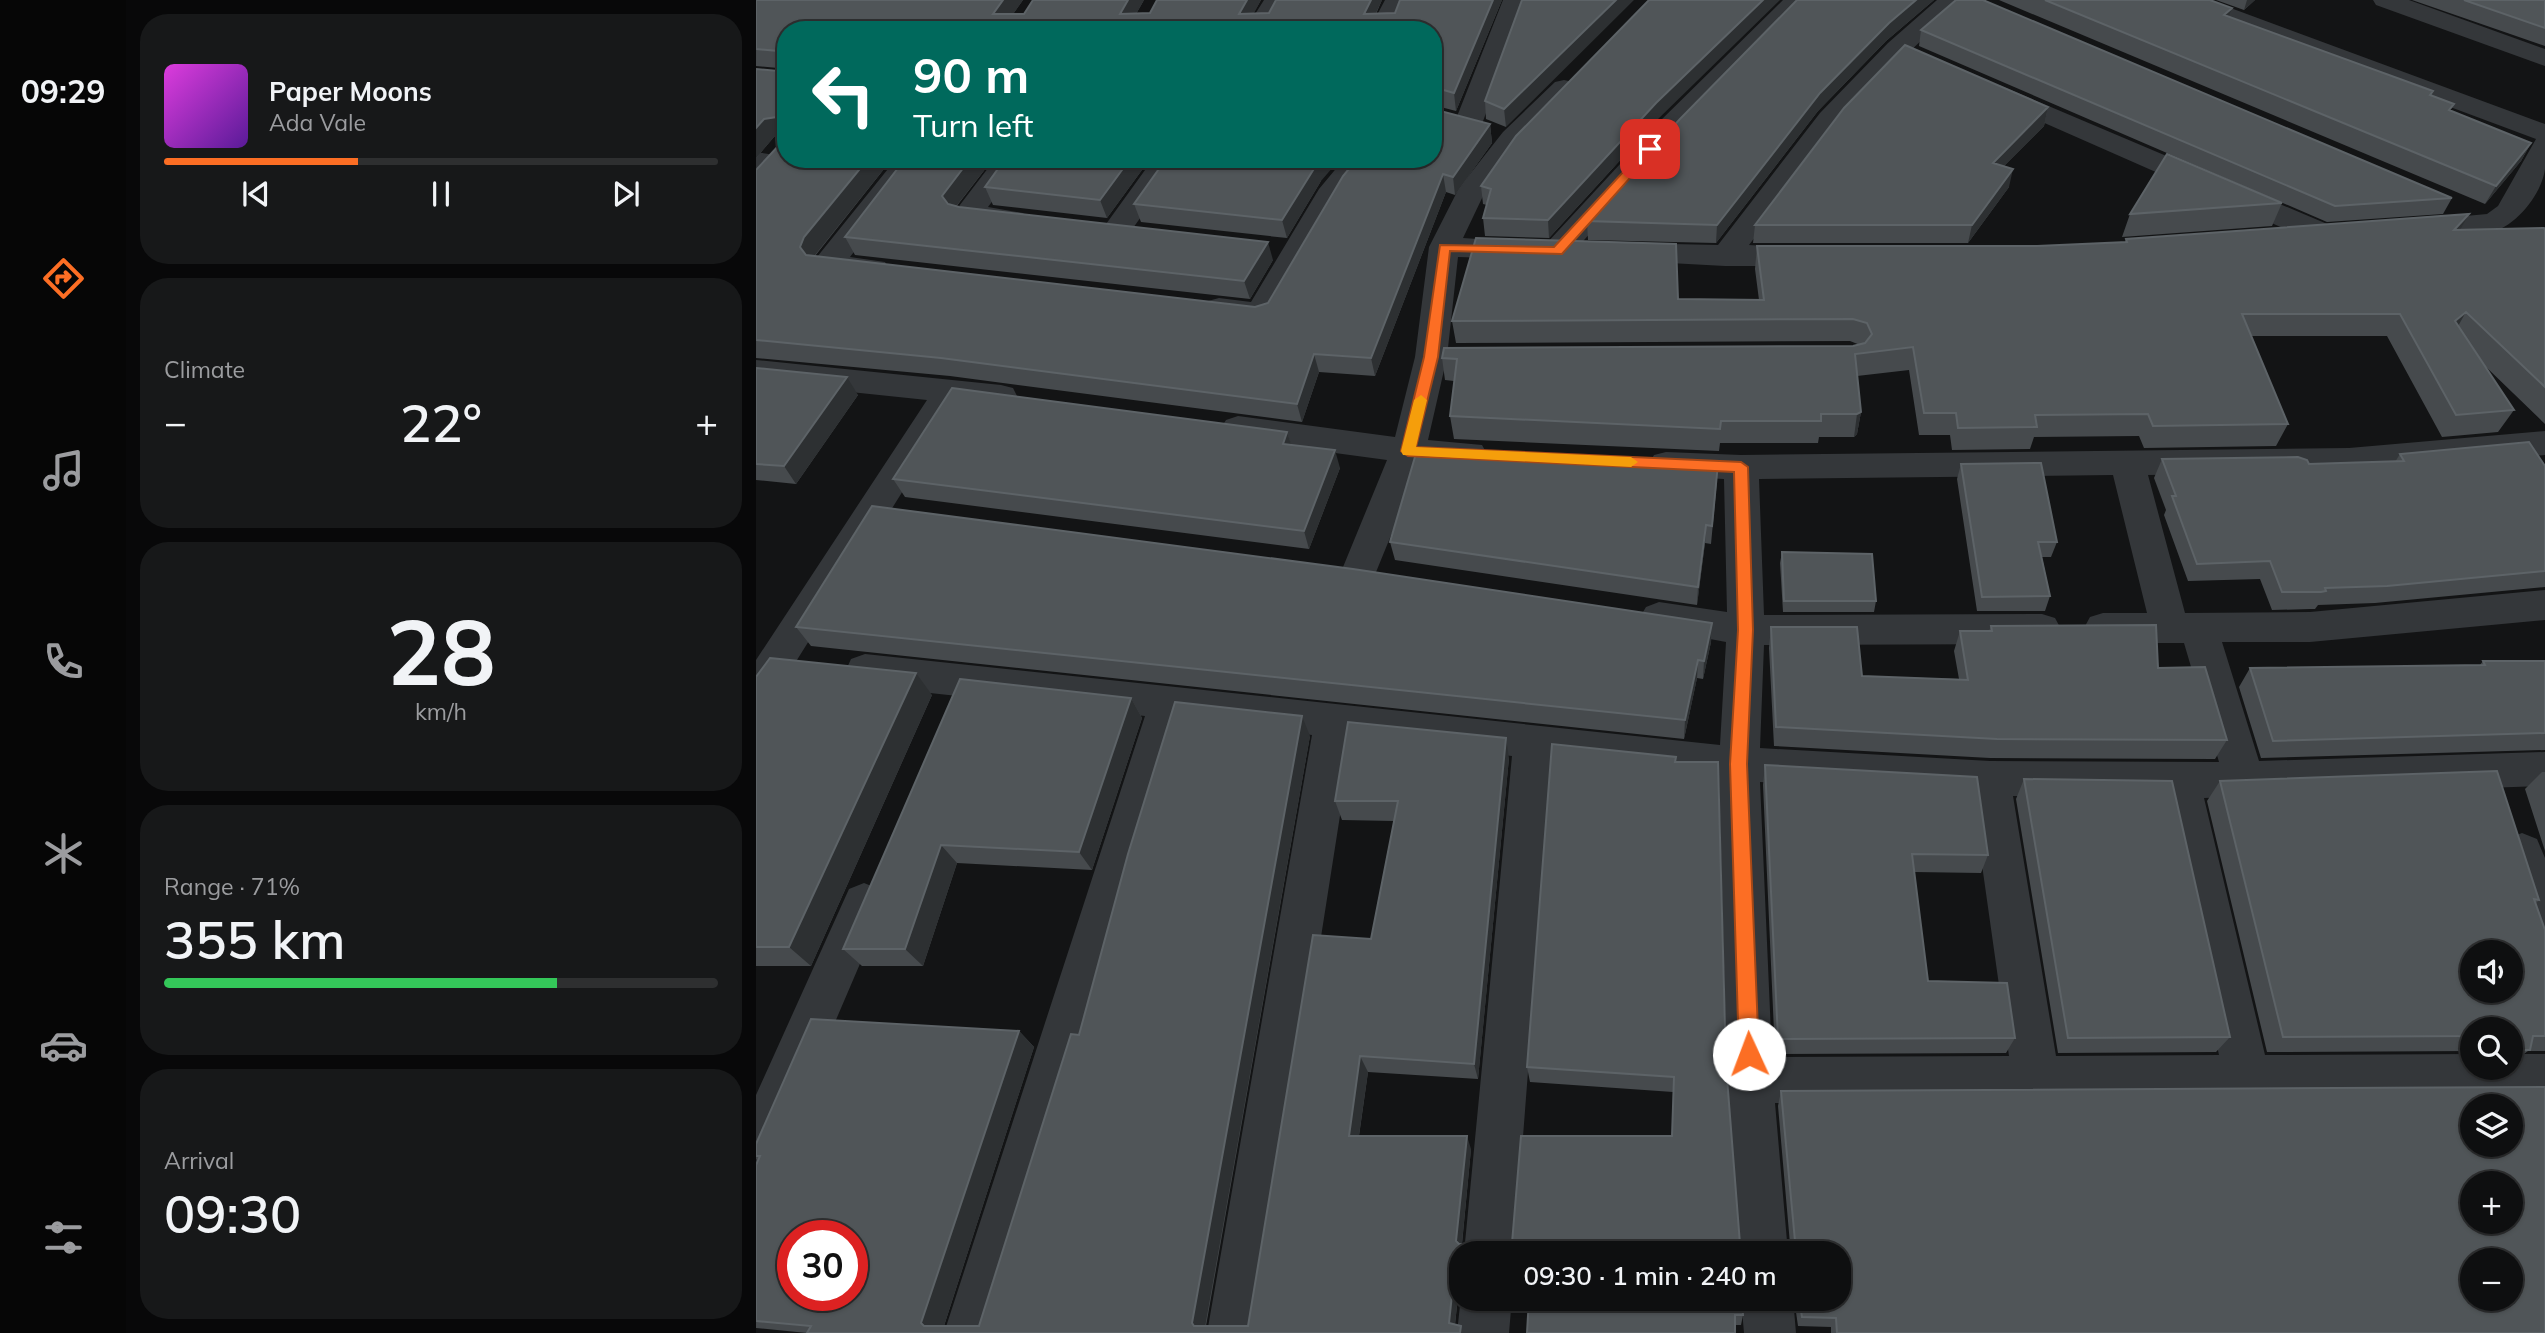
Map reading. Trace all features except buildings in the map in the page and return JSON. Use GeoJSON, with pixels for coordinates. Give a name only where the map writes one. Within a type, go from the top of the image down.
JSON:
{"type":"FeatureCollection","features":[{"type":"Feature","properties":{"kind":"street"},"geometry":{"type":"LineString","coordinates":[[1263,21],[1276,0]]}},
{"type":"Feature","properties":{"kind":"street"},"geometry":{"type":"LineString","coordinates":[[1386,21],[1396,0]]}},
{"type":"Feature","properties":{"kind":"street"},"geometry":{"type":"LineString","coordinates":[[1513,138],[1457,121],[1515,0]]}},
{"type":"Feature","properties":{"kind":"street"},"geometry":{"type":"LineString","coordinates":[[1557,251],[1668,129],[1780,14],[1798,0]]}},
{"type":"Feature","properties":{"kind":"street"},"geometry":{"type":"LineString","coordinates":[[1725,256],[1830,119],[1910,55],[1952,0]]}},
{"type":"Feature","properties":{"kind":"street"},"geometry":{"type":"LineString","coordinates":[[2186,0],[2545,133]]}},
{"type":"Feature","properties":{"kind":"street"},"geometry":{"type":"LineString","coordinates":[[2385,0],[2545,58]]}},
{"type":"Feature","properties":{"kind":"street"},"geometry":{"type":"LineString","coordinates":[[1359,573],[1445,356],[1444,247],[1469,194],[1513,138],[1587,65]]}},
{"type":"Feature","properties":{"kind":"street"},"geometry":{"type":"LineString","coordinates":[[1973,82],[2356,234]]}},
{"type":"Feature","properties":{"kind":"street"},"geometry":{"type":"LineString","coordinates":[[2510,220],[2545,145]]}},
{"type":"Feature","properties":{"kind":"street"},"geometry":{"type":"LineString","coordinates":[[904,168],[828,264],[909,273]]}},
{"type":"Feature","properties":{"kind":"street"},"geometry":{"type":"LineString","coordinates":[[1003,168],[968,214],[1035,222]]}},
{"type":"Feature","properties":{"kind":"street"},"geometry":{"type":"LineString","coordinates":[[1116,231],[1162,168]]}},
{"type":"Feature","properties":{"kind":"street"},"geometry":{"type":"LineString","coordinates":[[1192,305],[1260,313],[1282,250],[1352,168]]}},
{"type":"Feature","properties":{"kind":"street"},"geometry":{"type":"LineString","coordinates":[[2443,200],[2510,220]]}},
{"type":"Feature","properties":{"kind":"street"},"geometry":{"type":"LineString","coordinates":[[2274,240],[2510,220]]}},
{"type":"Feature","properties":{"kind":"street"},"geometry":{"type":"LineString","coordinates":[[1444,247],[1725,256],[1836,256]]}},
{"type":"Feature","properties":{"kind":"street"},"geometry":{"type":"LineString","coordinates":[[756,371],[1031,400]]}},
{"type":"Feature","properties":{"kind":"street"},"geometry":{"type":"LineString","coordinates":[[766,676],[950,390]]}},
{"type":"Feature","properties":{"kind":"street"},"geometry":{"type":"LineString","coordinates":[[1206,424],[1408,451],[1505,456]]}},
{"type":"Feature","properties":{"kind":"street"},"geometry":{"type":"LineString","coordinates":[[1630,462],[1741,467],[2349,460],[2545,443]]}},
{"type":"Feature","properties":{"kind":"street"},"geometry":{"type":"LineString","coordinates":[[2127,462],[2184,628],[2244,779]]}},
{"type":"Feature","properties":{"kind":"street"},"geometry":{"type":"LineString","coordinates":[[1741,467],[1745,630],[1739,764],[1750,1080],[1762,1241]]}},
{"type":"Feature","properties":{"kind":"street"},"geometry":{"type":"LineString","coordinates":[[873,509],[915,515]]}},
{"type":"Feature","properties":{"kind":"street"},"geometry":{"type":"LineString","coordinates":[[1621,612],[1745,630],[2184,628],[2310,626],[2545,605]]}},
{"type":"Feature","properties":{"kind":"street"},"geometry":{"type":"LineString","coordinates":[[766,676],[822,665],[953,699],[1168,702],[1739,764],[1990,778],[2180,781],[2244,779],[2505,801],[2545,769]]}},
{"type":"Feature","properties":{"kind":"street"},"geometry":{"type":"LineString","coordinates":[[970,1333],[1168,702]]}},
{"type":"Feature","properties":{"kind":"street"},"geometry":{"type":"LineString","coordinates":[[1233,1333],[1335,719]]}},
{"type":"Feature","properties":{"kind":"street"},"geometry":{"type":"LineString","coordinates":[[1490,1241],[1534,741]]}},
{"type":"Feature","properties":{"kind":"street"},"geometry":{"type":"LineString","coordinates":[[1990,778],[2036,1079]]}},
{"type":"Feature","properties":{"kind":"street"},"geometry":{"type":"LineString","coordinates":[[2180,781],[2246,1078]]}},
{"type":"Feature","properties":{"kind":"street"},"geometry":{"type":"LineString","coordinates":[[2505,801],[2545,924]]}},
{"type":"Feature","properties":{"kind":"street"},"geometry":{"type":"LineString","coordinates":[[756,1150],[878,871]]}},
{"type":"Feature","properties":{"kind":"street"},"geometry":{"type":"LineString","coordinates":[[1750,1080],[2545,1077]]}},
{"type":"Feature","properties":{"kind":"street"},"geometry":{"type":"LineString","coordinates":[[1483,1333],[1485,1311]]}},
{"type":"Feature","properties":{"kind":"street"},"geometry":{"type":"LineString","coordinates":[[1768,1311],[1770,1333]]}},
{"type":"Feature","properties":{"kind":"slow traffic"},"geometry":{"type":"LineString","coordinates":[[1421,400],[1408,451],[1631,462]]}},
{"type":"Feature","properties":{"kind":"route"},"geometry":{"type":"LineString","coordinates":[[1650,149],[1557,251],[1444,247],[1431,357],[1408,451],[1741,467],[1745,630],[1739,764],[1749,1054]]}}]}
